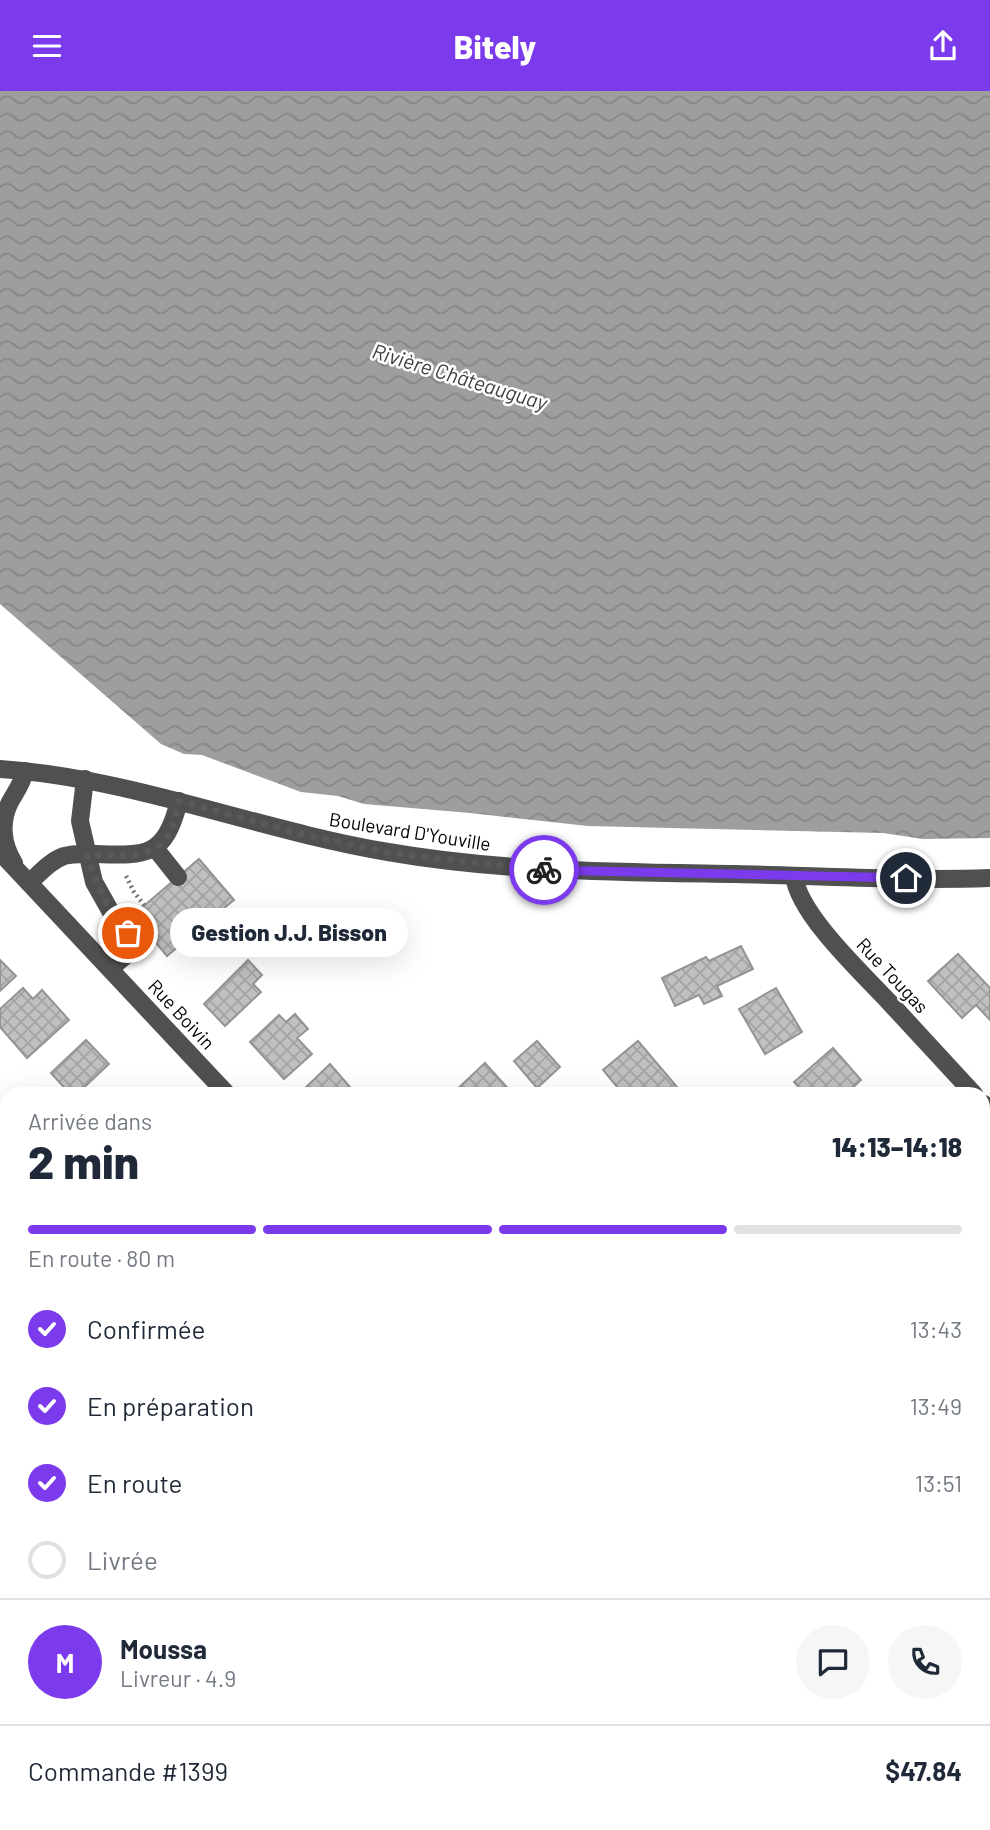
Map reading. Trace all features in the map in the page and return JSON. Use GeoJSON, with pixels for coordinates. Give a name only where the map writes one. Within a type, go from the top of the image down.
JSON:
{"type":"FeatureCollection","features":[{"type":"Feature","properties":{"kind":"street","name":"Boulevard D'Youville"},"geometry":{"type":"LineString","coordinates":[[0,769],[85,779],[316,838],[390,853],[551,870],[990,878]]}},
{"type":"Feature","properties":{"kind":"street","name":"Rue Boivin"},"geometry":{"type":"LineString","coordinates":[[24,771],[23,781],[10,800],[2,824],[6,845],[24,877]]}},
{"type":"Feature","properties":{"kind":"street"},"geometry":{"type":"LineString","coordinates":[[85,779],[80,821],[94,882],[104,902],[138,944],[110,969]]}},
{"type":"Feature","properties":{"kind":"street"},"geometry":{"type":"LineString","coordinates":[[24,877],[65,855],[121,855],[155,848],[169,835],[179,801]]}},
{"type":"Feature","properties":{"kind":"street"},"geometry":{"type":"LineString","coordinates":[[155,848],[178,877]]}},
{"type":"Feature","properties":{"kind":"street","name":"Rue Boivin"},"geometry":{"type":"LineString","coordinates":[[0,852],[220,1087]]}},
{"type":"Feature","properties":{"kind":"street","name":"Rue Tougas"},"geometry":{"type":"LineString","coordinates":[[794,876],[805,903],[834,943],[968,1087]]}},
{"type":"Feature","properties":{"kind":"path"},"geometry":{"type":"LineString","coordinates":[[121,855],[127,879],[144,905]]}},
{"type":"Feature","properties":{"kind":"water","name":"Rivière Châteauguay"},"geometry":{"type":"Polygon","coordinates":[[[0,91],[990,91],[990,838],[923,839],[883,833],[588,826],[364,804],[338,796],[301,792],[202,755],[184,754],[161,744],[0,604],[0,91]]]}},
{"type":"Feature","properties":{"kind":"building"},"geometry":{"type":"Polygon","coordinates":[[[199,859],[234,900],[167,956],[133,915],[199,859]]]}},
{"type":"Feature","properties":{"kind":"building"},"geometry":{"type":"Polygon","coordinates":[[[741,946],[753,969],[717,986],[722,996],[704,1004],[699,995],[675,1006],[662,978],[706,957],[709,961],[741,946]]]}},
{"type":"Feature","properties":{"kind":"building"},"geometry":{"type":"Polygon","coordinates":[[[958,954],[990,988],[990,1020],[976,1005],[962,1018],[928,981],[958,954]]]}},
{"type":"Feature","properties":{"kind":"building"},"geometry":{"type":"Polygon","coordinates":[[[0,960],[16,976],[0,991],[0,960]]]}},
{"type":"Feature","properties":{"kind":"building"},"geometry":{"type":"Polygon","coordinates":[[[248,960],[262,975],[253,984],[261,992],[225,1026],[204,1004],[248,960]]]}},
{"type":"Feature","properties":{"kind":"building"},"geometry":{"type":"Polygon","coordinates":[[[23,988],[33,999],[42,990],[69,1020],[27,1058],[0,1027],[0,1009],[23,988]]]}},
{"type":"Feature","properties":{"kind":"building"},"geometry":{"type":"Polygon","coordinates":[[[776,988],[802,1032],[765,1054],[739,1009],[776,988]]]}},
{"type":"Feature","properties":{"kind":"building"},"geometry":{"type":"Polygon","coordinates":[[[295,1014],[308,1029],[297,1038],[312,1054],[284,1079],[250,1042],[279,1015],[286,1022],[295,1014]]]}},
{"type":"Feature","properties":{"kind":"building"},"geometry":{"type":"Polygon","coordinates":[[[86,1040],[109,1064],[84,1087],[64,1087],[51,1073],[86,1040]]]}},
{"type":"Feature","properties":{"kind":"building"},"geometry":{"type":"Polygon","coordinates":[[[537,1041],[560,1067],[536,1087],[514,1061],[537,1041]]]}},
{"type":"Feature","properties":{"kind":"building"},"geometry":{"type":"Polygon","coordinates":[[[638,1041],[677,1087],[617,1087],[603,1070],[638,1041]]]}},
{"type":"Feature","properties":{"kind":"building"},"geometry":{"type":"Polygon","coordinates":[[[833,1048],[861,1080],[854,1087],[799,1087],[794,1082],[833,1048]]]}},
{"type":"Feature","properties":{"kind":"building"},"geometry":{"type":"Polygon","coordinates":[[[485,1063],[507,1087],[459,1087],[485,1063]]]}},
{"type":"Feature","properties":{"kind":"building"},"geometry":{"type":"Polygon","coordinates":[[[330,1064],[350,1087],[306,1087],[330,1064]]]}},
{"type":"Feature","properties":{"kind":"way so far"},"geometry":{"type":"LineString","coordinates":[[128,933],[104,902],[94,882],[87,854],[128,855],[151,850],[169,835],[179,801],[262,825],[390,853],[544,870]]}},
{"type":"Feature","properties":{"kind":"place","name":"Gestion J.J. Bisson"},"geometry":{"type":"Point","coordinates":[128,933]}},
{"type":"Feature","properties":{"kind":"route"},"geometry":{"type":"LineString","coordinates":[[544,870],[906,878]]}}]}
